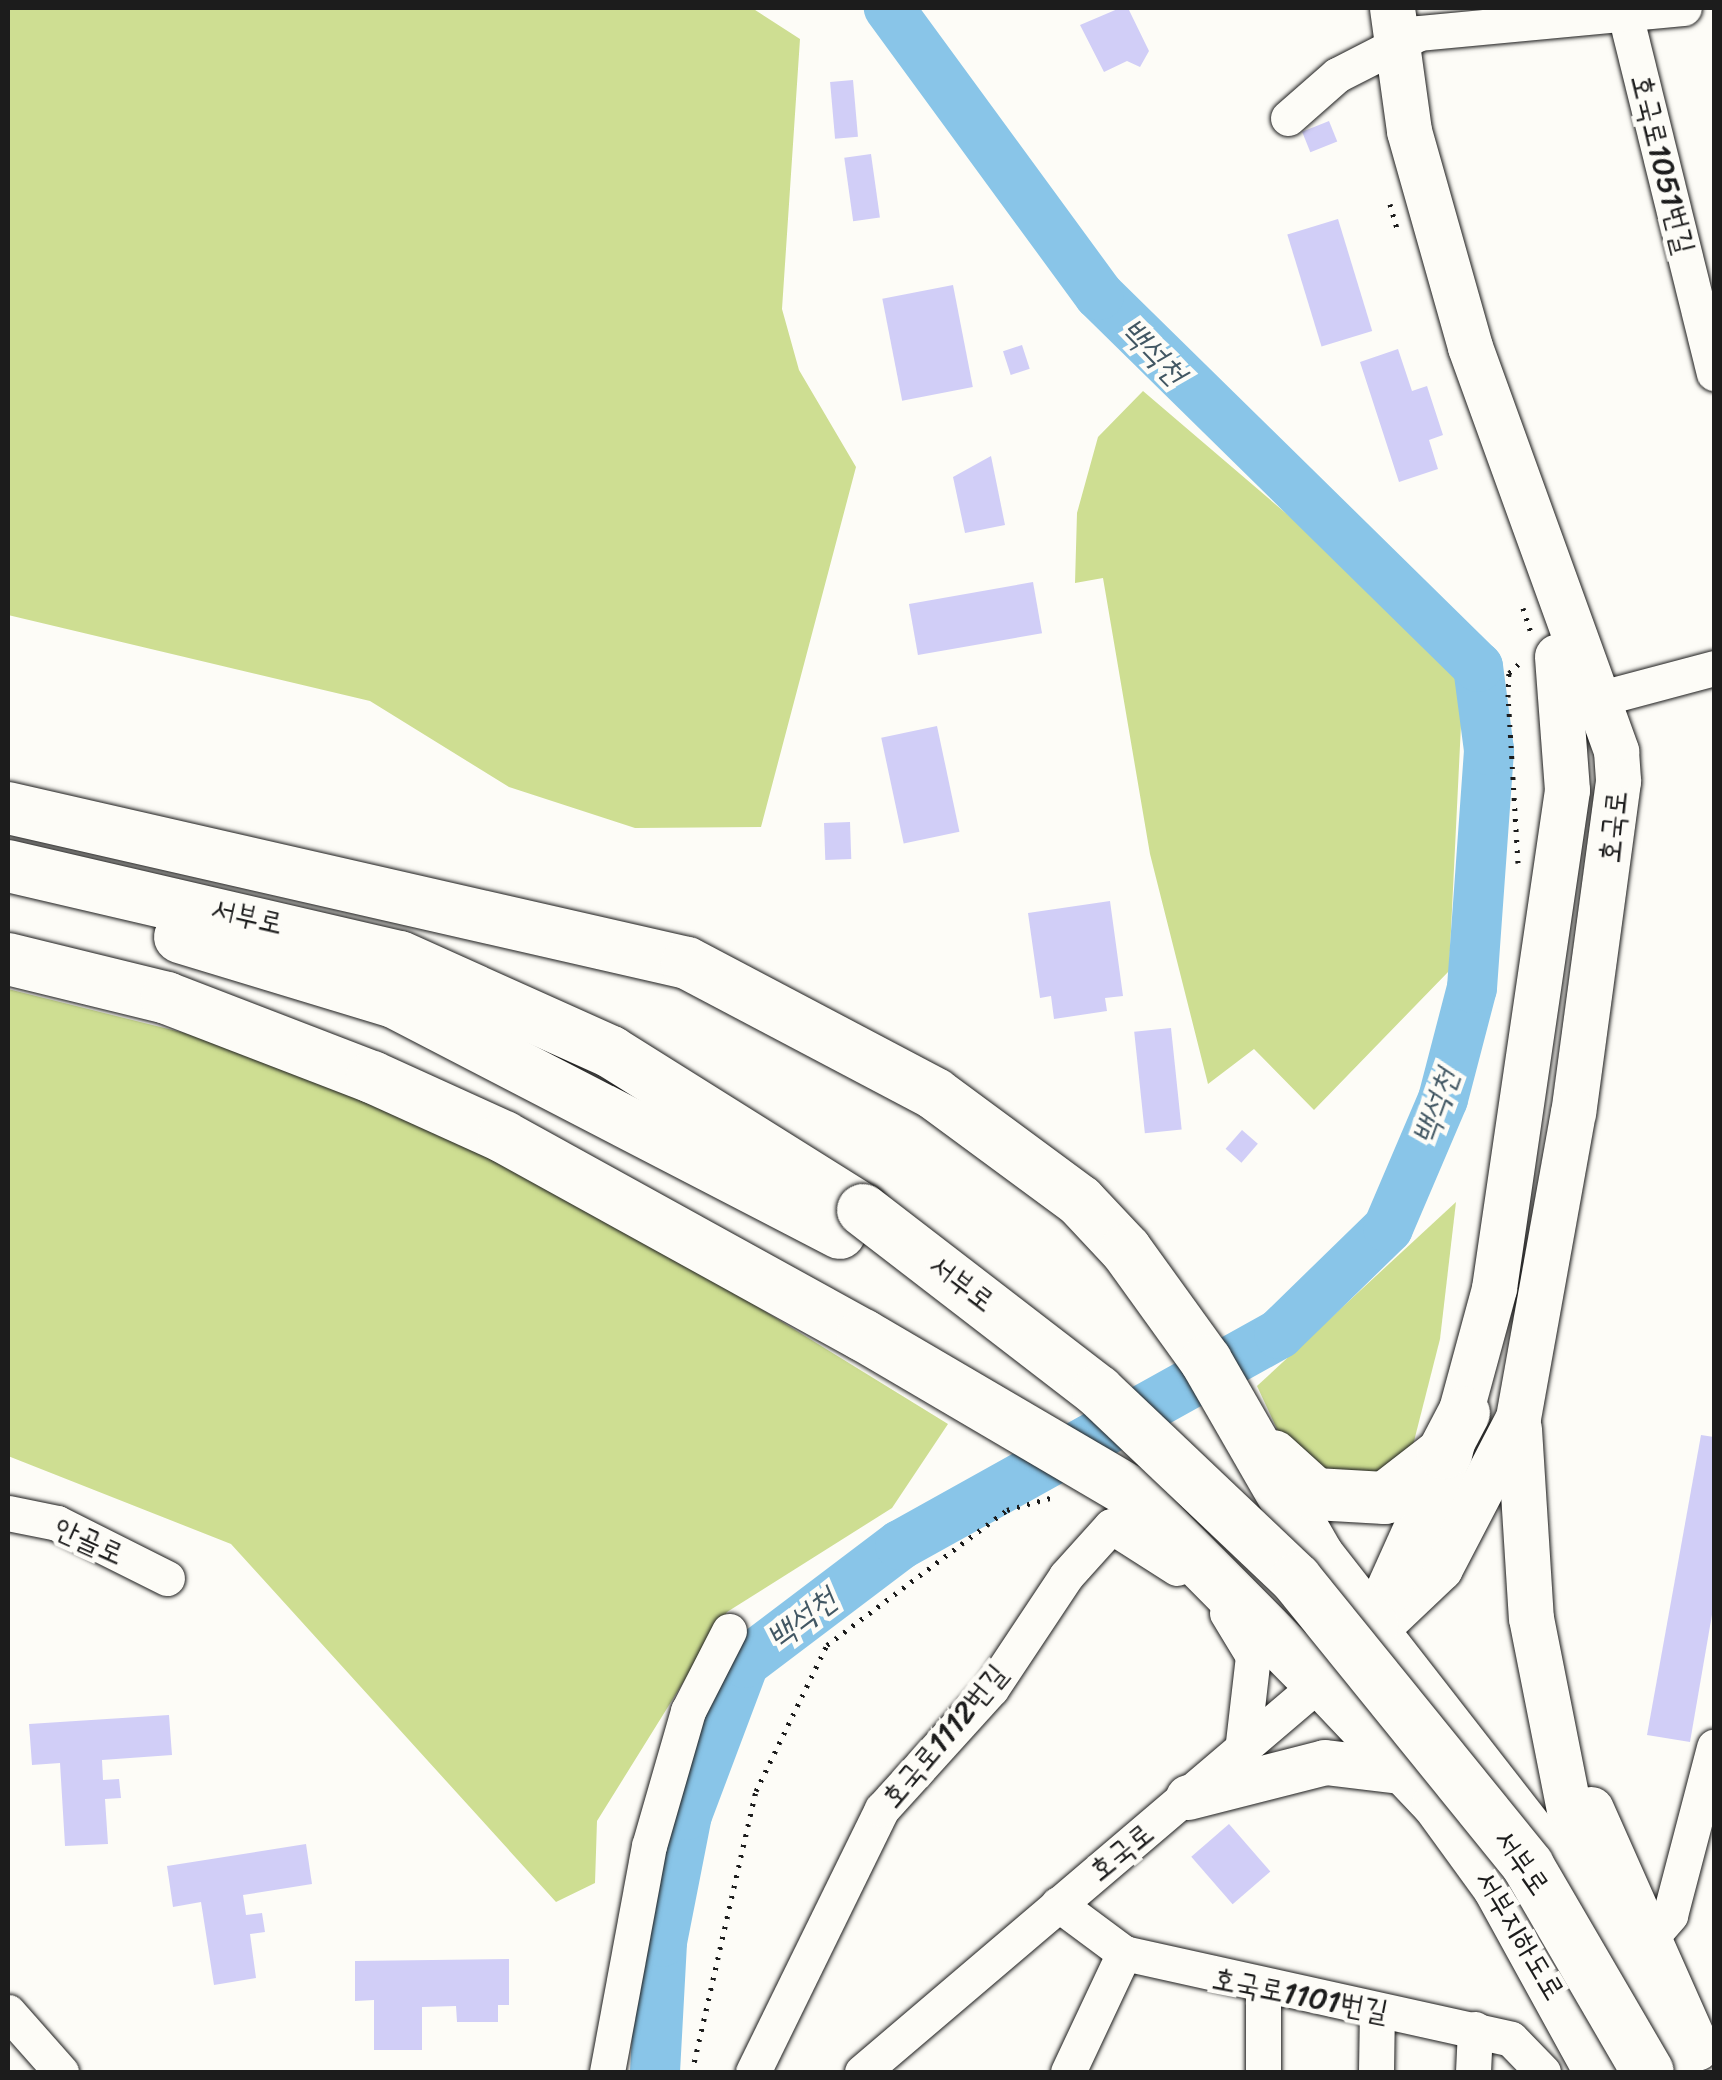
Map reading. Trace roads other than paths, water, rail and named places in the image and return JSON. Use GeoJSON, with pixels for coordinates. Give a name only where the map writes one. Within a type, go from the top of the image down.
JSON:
{"type":"FeatureCollection","features":[{"type":"Feature","properties":{"kind":"highway"},"geometry":{"type":"LineString","coordinates":[[8,808],[687,964],[934,1094],[1080,1201],[1126,1250],[1244,1423],[1318,1556],[1372,1624]]}},
{"type":"Feature","properties":{"kind":"highway","name":"서부로"},"geometry":{"type":"LineString","coordinates":[[8,866],[400,958],[610,1052],[1098,1391],[1296,1579],[1528,1866],[1648,2072]]}},
{"type":"Feature","properties":{"kind":"highway","name":"서부로"},"geometry":{"type":"LineString","coordinates":[[8,898],[251,955],[394,1002],[854,1222],[1072,1412],[1269,1598],[1500,1884],[1612,2072]]}},
{"type":"Feature","properties":{"kind":"highway"},"geometry":{"type":"LineString","coordinates":[[8,959],[167,998],[372,1076],[504,1137],[956,1389],[1120,1508],[1252,1618],[1308,1693]]}},
{"type":"Feature","properties":{"kind":"highway"},"geometry":{"type":"LineString","coordinates":[[1244,1423],[1298,1484],[1329,1500],[1366,1502],[1423,1474],[1464,1413]]}},
{"type":"Feature","properties":{"kind":"main road","name":"호국로"},"geometry":{"type":"LineString","coordinates":[[1308,1693],[1372,1624],[1440,1568],[1518,1418],[1611,854],[1616,751],[1594,700],[1470,346],[1385,35],[1365,8]]}},
{"type":"Feature","properties":{"kind":"main road","name":"호국로"},"geometry":{"type":"LineString","coordinates":[[1372,1624],[1464,1413],[1497,1270],[1569,751],[1557,656],[1410,230],[1385,35]]}},
{"type":"Feature","properties":{"kind":"main road"},"geometry":{"type":"LineString","coordinates":[[1518,1418],[1531,1618],[1587,1901],[1676,2072]]}},
{"type":"Feature","properties":{"kind":"main road","name":"서부로"},"geometry":{"type":"LineString","coordinates":[[1372,1624],[1587,1901]]}},
{"type":"Feature","properties":{"kind":"main road"},"geometry":{"type":"LineString","coordinates":[[1308,1693],[1418,1790],[1570,2072]]}},
{"type":"Feature","properties":{"kind":"main road"},"geometry":{"type":"LineString","coordinates":[[1550,1704],[1646,1943],[1708,2072]]}},
{"type":"Feature","properties":{"kind":"main road"},"geometry":{"type":"LineString","coordinates":[[1188,1797],[1326,1762],[1418,1790]]}},
{"type":"Feature","properties":{"kind":"main road","name":"서부지하도로"},"geometry":{"type":"LineString","coordinates":[[1418,1790],[1495,1888],[1596,2072]]}},
{"type":"Feature","properties":{"kind":"street"},"geometry":{"type":"LineString","coordinates":[[1288,118],[1385,35],[1684,8]]}},
{"type":"Feature","properties":{"kind":"street","name":"호국로1051번길"},"geometry":{"type":"LineString","coordinates":[[1626,14],[1714,373]]}},
{"type":"Feature","properties":{"kind":"street"},"geometry":{"type":"LineString","coordinates":[[1594,700],[1714,668]]}},
{"type":"Feature","properties":{"kind":"street"},"geometry":{"type":"LineString","coordinates":[[1120,1508],[1148,1545],[1243,1628],[1254,1678],[1242,1751]]}},
{"type":"Feature","properties":{"kind":"street","name":"호국로1112번길"},"geometry":{"type":"LineString","coordinates":[[753,2072],[882,1809],[991,1689],[1037,1611],[1120,1508]]}},
{"type":"Feature","properties":{"kind":"street","name":"안골로"},"geometry":{"type":"LineString","coordinates":[[8,1513],[58,1523],[168,1578]]}},
{"type":"Feature","properties":{"kind":"street"},"geometry":{"type":"LineString","coordinates":[[608,2072],[649,1846],[688,1711],[729,1631]]}},
{"type":"Feature","properties":{"kind":"street","name":"호국로"},"geometry":{"type":"LineString","coordinates":[[862,2072],[1308,1693]]}},
{"type":"Feature","properties":{"kind":"street"},"geometry":{"type":"LineString","coordinates":[[1646,1943],[1670,1915],[1714,1747]]}},
{"type":"Feature","properties":{"kind":"street","name":"호국로1101번길"},"geometry":{"type":"LineString","coordinates":[[1058,1904],[1124,1953],[1263,1988],[1474,2030],[1526,2046],[1543,2072]]}},
{"type":"Feature","properties":{"kind":"street"},"geometry":{"type":"LineString","coordinates":[[1068,2072],[1124,1953]]}},
{"type":"Feature","properties":{"kind":"street"},"geometry":{"type":"LineString","coordinates":[[1263,1988],[1263,2072]]}},
{"type":"Feature","properties":{"kind":"street"},"geometry":{"type":"LineString","coordinates":[[1376,2072],[1377,2010]]}},
{"type":"Feature","properties":{"kind":"street"},"geometry":{"type":"LineString","coordinates":[[8,2012],[62,2072]]}},
{"type":"Feature","properties":{"kind":"street"},"geometry":{"type":"LineString","coordinates":[[1473,2072],[1474,2030]]}},
{"type":"Feature","properties":{"kind":"waterway","name":"백석천"},"geometry":{"type":"LineString","coordinates":[[655,2072],[662,1942],[687,1815],[744,1663],[900,1545],[1279,1334],[1388,1228],[1443,1099],[1472,988],[1489,750],[1478,667],[1099,295],[889,8]]}}]}
